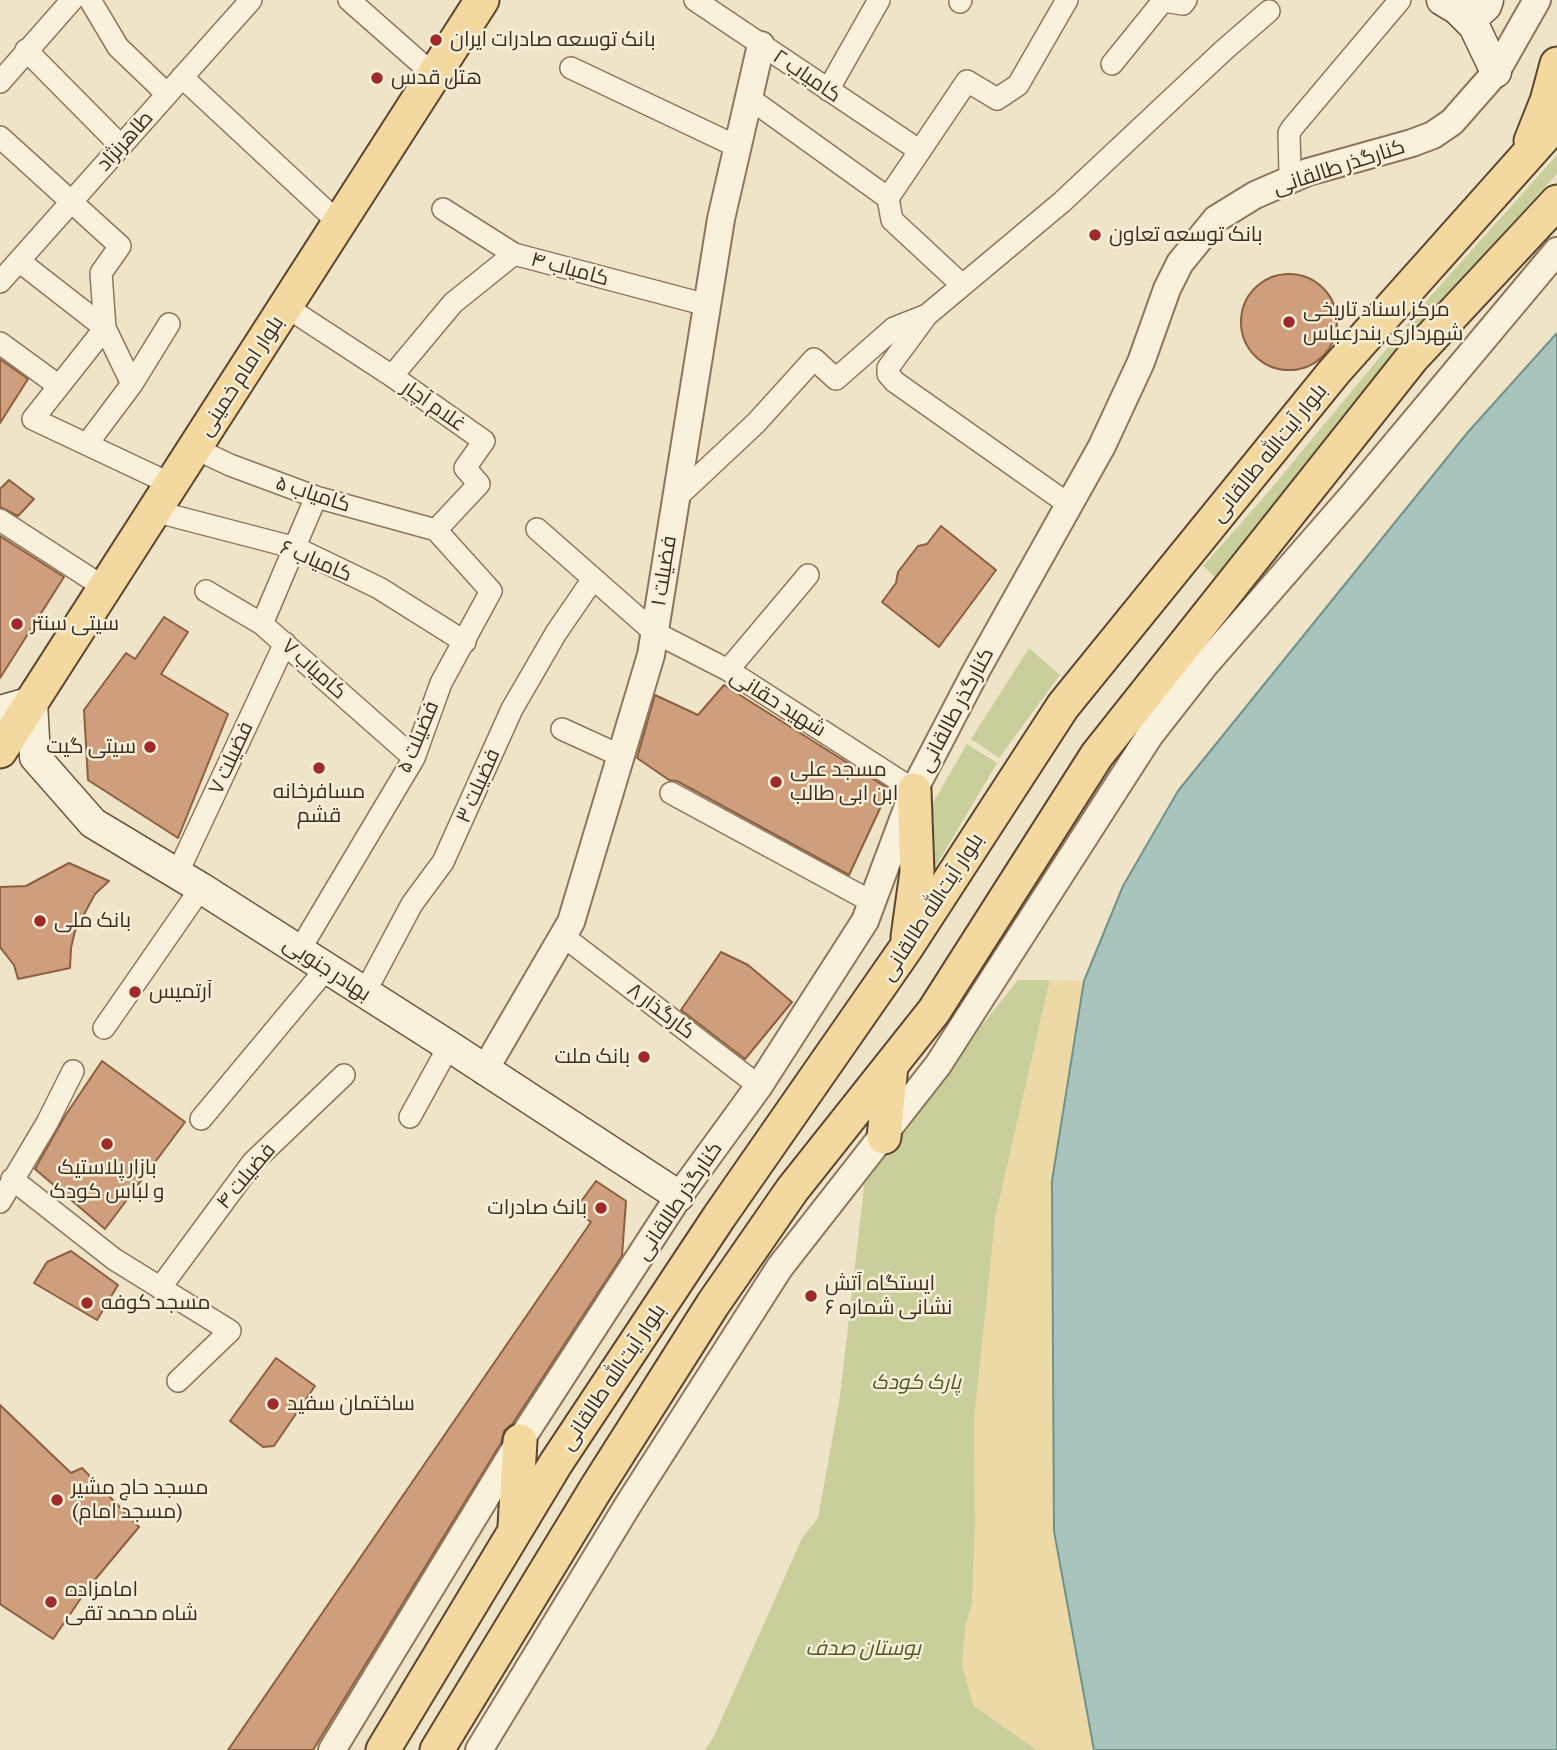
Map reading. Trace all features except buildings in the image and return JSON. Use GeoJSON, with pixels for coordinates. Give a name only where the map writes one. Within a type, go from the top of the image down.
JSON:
{"type":"FeatureCollection","features":[{"type":"Feature","properties":{"kind":"main road","name":"بلوار امام خمینی"},"geometry":{"type":"LineString","coordinates":[[0,751],[482,0]]}},
{"type":"Feature","properties":{"kind":"main road"},"geometry":{"type":"LineString","coordinates":[[1450,4],[1471,15],[1477,14],[1486,6],[1488,0]]}},
{"type":"Feature","properties":{"kind":"main road"},"geometry":{"type":"LineString","coordinates":[[1450,4],[1474,26],[1496,72]]}},
{"type":"Feature","properties":{"kind":"main road"},"geometry":{"type":"LineString","coordinates":[[1526,157],[1547,101],[1557,64]]}},
{"type":"Feature","properties":{"kind":"main road","name":"بلوار آیت‌الله طالقانی"},"geometry":{"type":"LineString","coordinates":[[383,1750],[556,1463],[719,1217],[906,948],[1063,706],[1334,372],[1557,122]]}},
{"type":"Feature","properties":{"kind":"main road","name":"بلوار آیت‌الله طالقانی"},"geometry":{"type":"LineString","coordinates":[[436,1750],[713,1304],[793,1190],[944,995],[1097,755],[1412,358],[1557,202]]}},
{"type":"Feature","properties":{"kind":"main road"},"geometry":{"type":"LineString","coordinates":[[0,711],[32,702]]}},
{"type":"Feature","properties":{"kind":"main road","name":"بهادر جنوبی"},"geometry":{"type":"LineString","coordinates":[[32,702],[35,757],[93,823],[449,1046],[679,1196]]}},
{"type":"Feature","properties":{"kind":"main road"},"geometry":{"type":"LineString","coordinates":[[906,948],[917,872],[914,790]]}},
{"type":"Feature","properties":{"kind":"main road"},"geometry":{"type":"LineString","coordinates":[[884,1136],[891,1066]]}},
{"type":"Feature","properties":{"kind":"main road"},"geometry":{"type":"LineString","coordinates":[[515,1531],[520,1441]]}},
{"type":"Feature","properties":{"kind":"street"},"geometry":{"type":"LineString","coordinates":[[0,82],[72,0]]}},
{"type":"Feature","properties":{"kind":"street"},"geometry":{"type":"LineString","coordinates":[[90,0],[118,47],[167,94]]}},
{"type":"Feature","properties":{"kind":"street","name":"طاهرنژاد"},"geometry":{"type":"LineString","coordinates":[[0,282],[251,0]]}},
{"type":"Feature","properties":{"kind":"street"},"geometry":{"type":"LineString","coordinates":[[349,0],[434,75]]}},
{"type":"Feature","properties":{"kind":"street","name":"کامیاب ۲"},"geometry":{"type":"LineString","coordinates":[[695,0],[920,151]]}},
{"type":"Feature","properties":{"kind":"street"},"geometry":{"type":"LineString","coordinates":[[828,90],[879,0]]}},
{"type":"Feature","properties":{"kind":"street"},"geometry":{"type":"LineString","coordinates":[[888,198],[967,81],[997,99],[1018,85],[1067,0]]}},
{"type":"Feature","properties":{"kind":"street"},"geometry":{"type":"LineString","coordinates":[[1112,64],[1163,1],[1183,4],[1186,0]]}},
{"type":"Feature","properties":{"kind":"street"},"geometry":{"type":"LineString","coordinates":[[1290,173],[1289,133],[1292,128],[1400,0]]}},
{"type":"Feature","properties":{"kind":"street","name":"کنارگذر طالقانی"},"geometry":{"type":"LineString","coordinates":[[332,1750],[520,1441],[679,1196],[759,1086],[865,921],[914,790],[976,671],[1071,506],[1102,446],[1141,362],[1167,289],[1180,263],[1216,219],[1255,195],[1308,172],[1412,143],[1433,135],[1452,122],[1496,72],[1536,0]]}},
{"type":"Feature","properties":{"kind":"street"},"geometry":{"type":"LineString","coordinates":[[1071,506],[895,382],[888,374],[888,368],[927,315],[1062,202],[1269,11]]}},
{"type":"Feature","properties":{"kind":"street","name":"فضیلت ۱"},"geometry":{"type":"LineString","coordinates":[[484,1071],[571,922],[651,655],[721,219],[761,44]]}},
{"type":"Feature","properties":{"kind":"street"},"geometry":{"type":"LineString","coordinates":[[26,50],[121,146]]}},
{"type":"Feature","properties":{"kind":"street"},"geometry":{"type":"LineString","coordinates":[[571,68],[737,147]]}},
{"type":"Feature","properties":{"kind":"street"},"geometry":{"type":"LineString","coordinates":[[182,77],[339,223]]}},
{"type":"Feature","properties":{"kind":"street"},"geometry":{"type":"LineString","coordinates":[[749,98],[888,198],[892,220],[962,285]]}},
{"type":"Feature","properties":{"kind":"street"},"geometry":{"type":"LineString","coordinates":[[0,137],[120,246],[101,274],[104,328],[132,384]]}},
{"type":"Feature","properties":{"kind":"street","name":"کامیاب ۴"},"geometry":{"type":"LineString","coordinates":[[443,209],[514,254],[707,305]]}},
{"type":"Feature","properties":{"kind":"street"},"geometry":{"type":"LineString","coordinates":[[479,1750],[628,1505],[780,1266],[938,1065],[1150,735],[1204,666],[1352,496],[1557,251]]}},
{"type":"Feature","properties":{"kind":"street"},"geometry":{"type":"LineString","coordinates":[[392,376],[453,303],[514,254]]}},
{"type":"Feature","properties":{"kind":"street"},"geometry":{"type":"LineString","coordinates":[[19,261],[104,328]]}},
{"type":"Feature","properties":{"kind":"street","name":"غلام آچار"},"geometry":{"type":"LineString","coordinates":[[285,306],[392,376],[484,441],[466,468],[479,484],[436,530]]}},
{"type":"Feature","properties":{"kind":"street"},"geometry":{"type":"LineString","coordinates":[[676,498],[756,423],[814,359],[836,379],[894,328],[927,315]]}},
{"type":"Feature","properties":{"kind":"street"},"geometry":{"type":"LineString","coordinates":[[87,444],[132,384],[169,324]]}},
{"type":"Feature","properties":{"kind":"street"},"geometry":{"type":"LineString","coordinates":[[0,343],[59,386],[104,328]]}},
{"type":"Feature","properties":{"kind":"street","name":"کامیاب ۶"},"geometry":{"type":"LineString","coordinates":[[59,386],[33,419],[87,444],[163,498],[296,548],[379,588],[465,642]]}},
{"type":"Feature","properties":{"kind":"street","name":"کامیاب ۵"},"geometry":{"type":"LineString","coordinates":[[194,448],[316,498],[436,530]]}},
{"type":"Feature","properties":{"kind":"street"},"geometry":{"type":"LineString","coordinates":[[262,624],[316,498]]}},
{"type":"Feature","properties":{"kind":"street"},"geometry":{"type":"LineString","coordinates":[[0,520],[105,588]]}},
{"type":"Feature","properties":{"kind":"street","name":"شهید حقانی"},"geometry":{"type":"LineString","coordinates":[[537,529],[654,632],[720,667],[914,790]]}},
{"type":"Feature","properties":{"kind":"street","name":"فضیلت ۵"},"geometry":{"type":"LineString","coordinates":[[299,951],[414,758],[441,683],[491,591],[436,530]]}},
{"type":"Feature","properties":{"kind":"street"},"geometry":{"type":"LineString","coordinates":[[720,667],[808,575]]}},
{"type":"Feature","properties":{"kind":"street","name":"فضیلت ۳"},"geometry":{"type":"LineString","coordinates":[[364,994],[412,904],[443,862],[512,709],[556,633],[593,579]]}},
{"type":"Feature","properties":{"kind":"street","name":"کامیاب ۷"},"geometry":{"type":"LineString","coordinates":[[206,591],[262,624],[414,758]]}},
{"type":"Feature","properties":{"kind":"street","name":"فضیلت ۷"},"geometry":{"type":"LineString","coordinates":[[104,1028],[189,881],[285,643]]}},
{"type":"Feature","properties":{"kind":"street"},"geometry":{"type":"LineString","coordinates":[[562,729],[621,755]]}},
{"type":"Feature","properties":{"kind":"street"},"geometry":{"type":"LineString","coordinates":[[671,793],[872,902]]}},
{"type":"Feature","properties":{"kind":"street","name":"کارگذار ۸"},"geometry":{"type":"LineString","coordinates":[[563,936],[759,1086]]}},
{"type":"Feature","properties":{"kind":"street"},"geometry":{"type":"LineString","coordinates":[[201,1119],[326,969]]}},
{"type":"Feature","properties":{"kind":"street"},"geometry":{"type":"LineString","coordinates":[[410,1117],[449,1046]]}},
{"type":"Feature","properties":{"kind":"street"},"geometry":{"type":"LineString","coordinates":[[0,1202],[47,1122],[73,1071]]}},
{"type":"Feature","properties":{"kind":"street","name":"فضیلت ۴"},"geometry":{"type":"LineString","coordinates":[[160,1288],[253,1162],[344,1075]]}},
{"type":"Feature","properties":{"kind":"street"},"geometry":{"type":"LineString","coordinates":[[12,1179],[114,1259],[230,1331],[178,1381]]}},
{"type":"Feature","properties":{"kind":"green space"},"geometry":{"type":"Polygon","coordinates":[[[1557,155],[1557,174],[1413,334],[1267,517],[1215,577],[1203,566],[1264,497],[1428,299],[1557,155]]]}},
{"type":"Feature","properties":{"kind":"green space"},"geometry":{"type":"Polygon","coordinates":[[[1029,648],[1060,675],[999,758],[971,739],[1029,648]]]}},
{"type":"Feature","properties":{"kind":"green space"},"geometry":{"type":"Polygon","coordinates":[[[967,744],[997,763],[927,881],[930,808],[967,744]]]}},
{"type":"Feature","properties":{"kind":"green space","name":"بوستان صدف"},"geometry":{"type":"Polygon","coordinates":[[[1018,980],[1050,980],[995,1219],[972,1603],[965,1628],[973,1705],[1037,1750],[705,1750],[714,1736],[802,1538],[818,1518],[840,1396],[866,1170],[1018,980]]]}},
{"type":"Feature","properties":{"kind":"sand"},"geometry":{"type":"Polygon","coordinates":[[[1050,980],[1084,981],[1052,1181],[1054,1531],[1094,1750],[1037,1750],[973,1705],[962,1665],[965,1628],[972,1603],[975,1528],[974,1419],[995,1219],[1050,980]]]}},
{"type":"Feature","properties":{"kind":"water"},"geometry":{"type":"Polygon","coordinates":[[[1557,333],[1557,1750],[1094,1750],[1054,1531],[1052,1181],[1084,981],[1123,886],[1178,791],[1468,432],[1557,333]]]}},
{"type":"Feature","properties":{"kind":"place","name":"بانک توسعه صادرات ایران"},"geometry":{"type":"Point","coordinates":[436,40]}},
{"type":"Feature","properties":{"kind":"place","name":"هتل قدس"},"geometry":{"type":"Point","coordinates":[377,78]}},
{"type":"Feature","properties":{"kind":"place","name":"بانک توسعه تعاون"},"geometry":{"type":"Point","coordinates":[1095,235]}},
{"type":"Feature","properties":{"kind":"place","name":"مرکز اسناد تاریخی شهرداری بندرعباس"},"geometry":{"type":"Point","coordinates":[1289,322]}},
{"type":"Feature","properties":{"kind":"place","name":"سیتی سنتر"},"geometry":{"type":"Point","coordinates":[17,624]}},
{"type":"Feature","properties":{"kind":"place","name":"سیتی گیت"},"geometry":{"type":"Point","coordinates":[150,747]}},
{"type":"Feature","properties":{"kind":"place","name":"مسافرخانه قشم"},"geometry":{"type":"Point","coordinates":[319,768]}},
{"type":"Feature","properties":{"kind":"place","name":"مسجد علی ابن ابی طالب"},"geometry":{"type":"Point","coordinates":[776,782]}},
{"type":"Feature","properties":{"kind":"place","name":"بانک ملی"},"geometry":{"type":"Point","coordinates":[40,921]}},
{"type":"Feature","properties":{"kind":"place","name":"آرتمیس"},"geometry":{"type":"Point","coordinates":[135,992]}},
{"type":"Feature","properties":{"kind":"place","name":"بانک ملت"},"geometry":{"type":"Point","coordinates":[644,1057]}},
{"type":"Feature","properties":{"kind":"place","name":"بازار پلاستیک و لباس کودک"},"geometry":{"type":"Point","coordinates":[107,1144]}},
{"type":"Feature","properties":{"kind":"place","name":"بانک صادرات"},"geometry":{"type":"Point","coordinates":[601,1208]}},
{"type":"Feature","properties":{"kind":"place","name":"ایستگاه آتش نشانی شماره ۶"},"geometry":{"type":"Point","coordinates":[811,1296]}},
{"type":"Feature","properties":{"kind":"place","name":"مسجد کوفه"},"geometry":{"type":"Point","coordinates":[87,1303]}},
{"type":"Feature","properties":{"kind":"place","name":"ساختمان سفید"},"geometry":{"type":"Point","coordinates":[273,1404]}},
{"type":"Feature","properties":{"kind":"place","name":"مسجد حاج مشیر (مسجد امام)"},"geometry":{"type":"Point","coordinates":[57,1500]}},
{"type":"Feature","properties":{"kind":"place","name":"امامزاده شاه محمد تقی"},"geometry":{"type":"Point","coordinates":[51,1602]}},
{"type":"Feature","properties":{"kind":"park label","name":"پارک کودک"},"geometry":{"type":"Point","coordinates":[916,1383]}}]}
